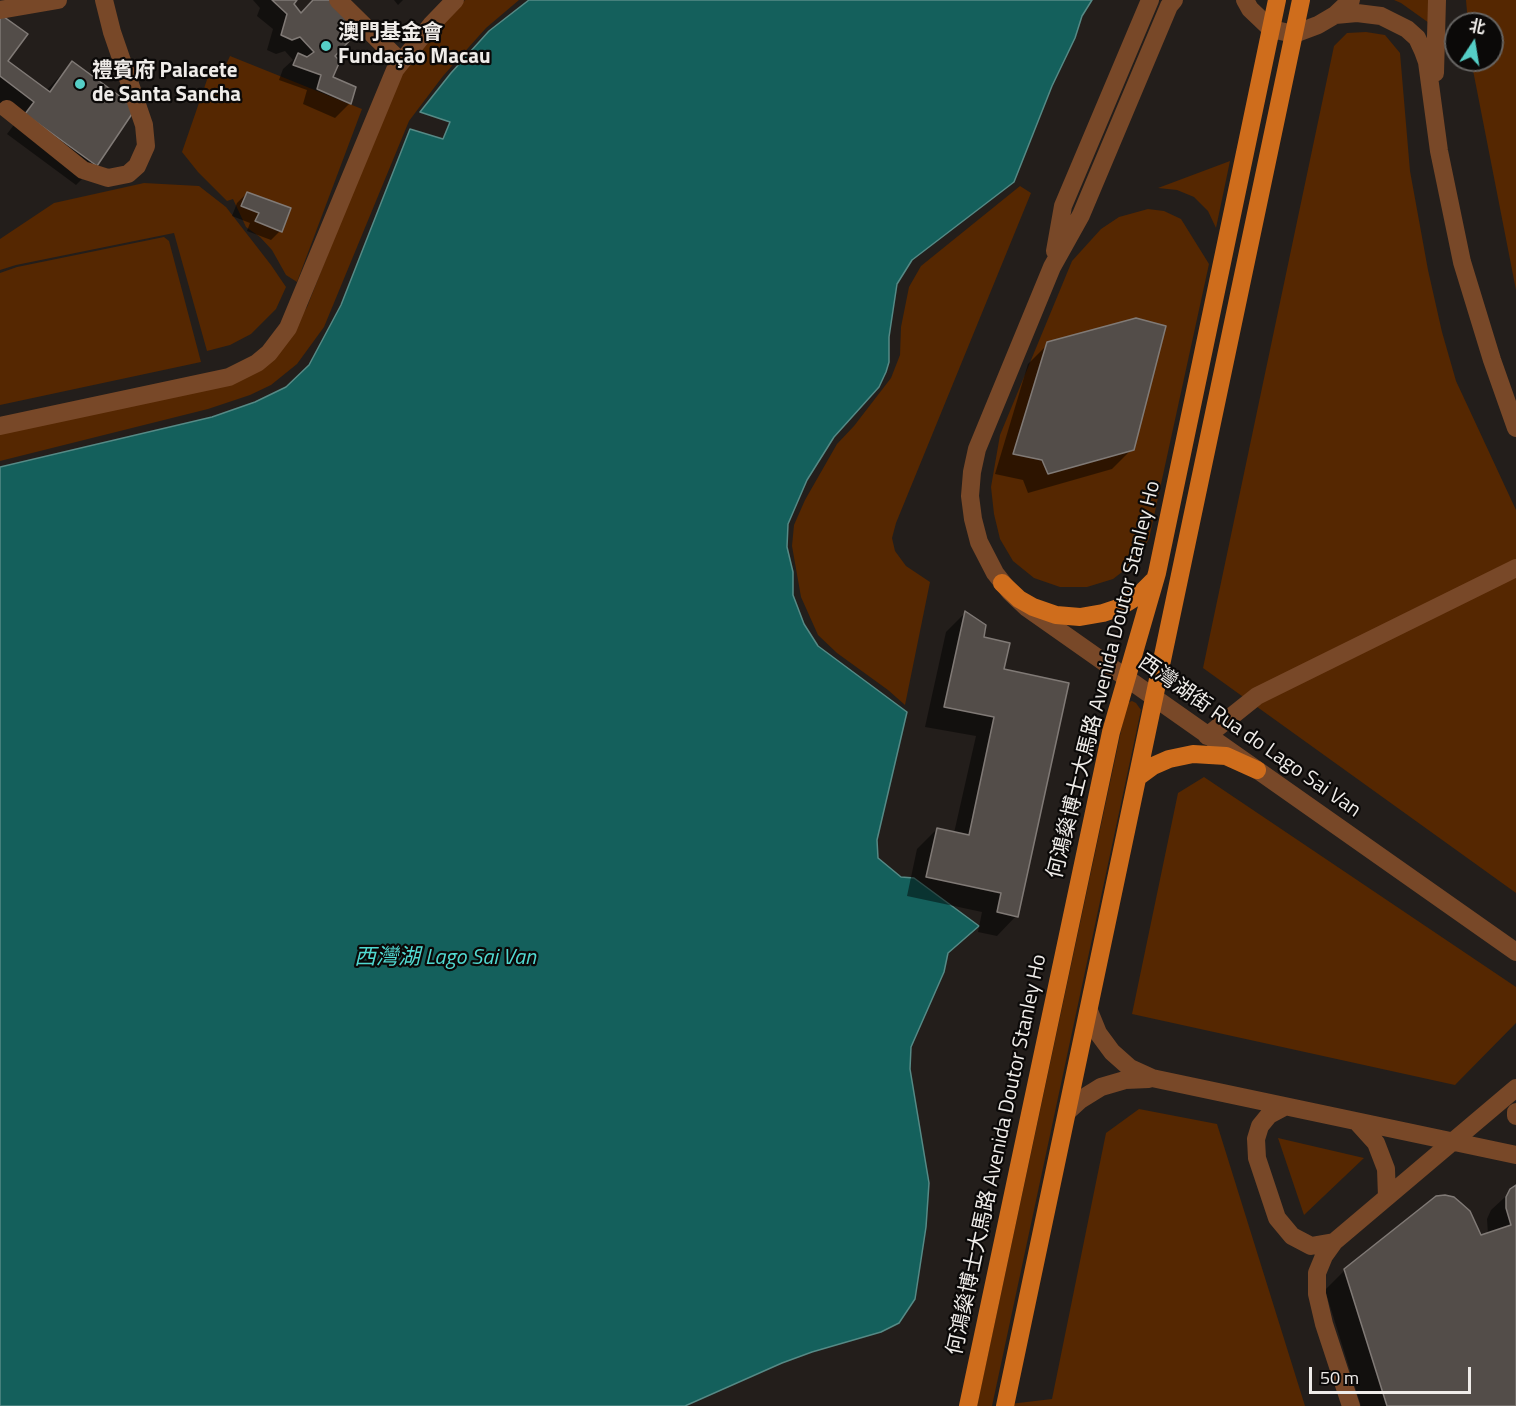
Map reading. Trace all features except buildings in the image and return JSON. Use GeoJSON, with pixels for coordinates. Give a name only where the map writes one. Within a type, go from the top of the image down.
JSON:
{"type":"FeatureCollection","features":[{"type":"Feature","properties":{"kind":"main road","name":"何鴻燊博士大馬路 Avenida Doutor Stanley Ho"},"geometry":{"type":"LineString","coordinates":[[968,1406],[1111,732],[1155,578],[1277,0]]}},
{"type":"Feature","properties":{"kind":"main road"},"geometry":{"type":"LineString","coordinates":[[1005,1406],[1301,0]]}},
{"type":"Feature","properties":{"kind":"main road"},"geometry":{"type":"LineString","coordinates":[[1002,583],[1019,599],[1033,607],[1056,615],[1080,617],[1118,608],[1138,595],[1155,578]]}},
{"type":"Feature","properties":{"kind":"main road"},"geometry":{"type":"LineString","coordinates":[[1138,777],[1161,762],[1193,754],[1226,756],[1257,770]]}},
{"type":"Feature","properties":{"kind":"street"},"geometry":{"type":"LineString","coordinates":[[0,10],[58,0]]}},
{"type":"Feature","properties":{"kind":"street"},"geometry":{"type":"LineString","coordinates":[[7,109],[83,170],[108,178],[128,174],[137,166],[146,146],[145,131],[111,32],[104,0]]}},
{"type":"Feature","properties":{"kind":"street"},"geometry":{"type":"LineString","coordinates":[[338,0],[401,62]]}},
{"type":"Feature","properties":{"kind":"street"},"geometry":{"type":"LineString","coordinates":[[0,426],[229,377],[257,363],[269,353],[288,328],[395,70],[454,0]]}},
{"type":"Feature","properties":{"kind":"street","name":"西灣湖街 Rua do Lago Sai Van"},"geometry":{"type":"LineString","coordinates":[[1052,267],[1063,206],[1150,0]]}},
{"type":"Feature","properties":{"kind":"street","name":"西灣湖街 Rua do Lago Sai Van"},"geometry":{"type":"LineString","coordinates":[[1174,0],[1169,6],[1081,214],[1052,267],[981,438],[972,472],[970,496],[975,531],[984,553],[1002,583],[1027,608],[1516,952]]}},
{"type":"Feature","properties":{"kind":"street"},"geometry":{"type":"LineString","coordinates":[[1244,3],[1271,29],[1294,34],[1318,25],[1335,15],[1351,0]]}},
{"type":"Feature","properties":{"kind":"street"},"geometry":{"type":"LineString","coordinates":[[1434,102],[1437,0]]}},
{"type":"Feature","properties":{"kind":"street"},"geometry":{"type":"LineString","coordinates":[[1335,15],[1357,13],[1381,16],[1407,29],[1417,38],[1427,62],[1440,151],[1462,262],[1516,428]]}},
{"type":"Feature","properties":{"kind":"street"},"geometry":{"type":"LineString","coordinates":[[1207,735],[1257,696],[1516,568]]}},
{"type":"Feature","properties":{"kind":"street"},"geometry":{"type":"LineString","coordinates":[[1089,1011],[1102,1040],[1118,1058],[1137,1072],[1160,1080],[1516,1155]]}},
{"type":"Feature","properties":{"kind":"street"},"geometry":{"type":"LineString","coordinates":[[1068,1111],[1086,1095],[1109,1083],[1133,1078],[1160,1080]]}},
{"type":"Feature","properties":{"kind":"street"},"geometry":{"type":"LineString","coordinates":[[1351,1406],[1324,1324],[1317,1294],[1317,1273],[1324,1256],[1334,1242],[1516,1088]]}},
{"type":"Feature","properties":{"kind":"street"},"geometry":{"type":"LineString","coordinates":[[1284,1107],[1269,1115],[1260,1126],[1256,1139],[1257,1158],[1276,1218],[1292,1236],[1311,1246],[1334,1242]]}},
{"type":"Feature","properties":{"kind":"street"},"geometry":{"type":"LineString","coordinates":[[1357,1122],[1376,1143],[1386,1169],[1387,1197]]}},
{"type":"Feature","properties":{"kind":"shaded area"},"geometry":{"type":"Polygon","coordinates":[[[465,0],[519,0],[486,28],[443,76],[409,121],[324,327],[297,364],[271,385],[250,395],[208,409],[0,461],[0,427],[213,382],[285,342],[307,307],[392,90],[424,37],[465,0]]]}},
{"type":"Feature","properties":{"kind":"shaded area"},"geometry":{"type":"Polygon","coordinates":[[[1394,0],[1428,0],[1429,23],[1401,3],[1394,0]]]}},
{"type":"Feature","properties":{"kind":"shaded area"},"geometry":{"type":"Polygon","coordinates":[[[1466,0],[1516,0],[1516,290],[1473,72],[1504,72],[1504,12],[1467,12],[1466,0]]]}},
{"type":"Feature","properties":{"kind":"shaded area"},"geometry":{"type":"Polygon","coordinates":[[[1366,32],[1385,35],[1400,53],[1410,171],[1442,332],[1456,381],[1516,510],[1516,893],[1203,668],[1334,46],[1347,33],[1366,32]]]}},
{"type":"Feature","properties":{"kind":"shaded area"},"geometry":{"type":"Polygon","coordinates":[[[230,56],[362,109],[297,282],[286,275],[272,250],[260,237],[246,227],[233,199],[227,201],[182,152],[210,71],[221,76],[230,56]]]}},
{"type":"Feature","properties":{"kind":"shaded area"},"geometry":{"type":"Polygon","coordinates":[[[1230,161],[1216,228],[1208,211],[1194,197],[1177,190],[1158,188],[1230,161]]]}},
{"type":"Feature","properties":{"kind":"shaded area"},"geometry":{"type":"Polygon","coordinates":[[[144,183],[199,186],[226,207],[271,265],[286,287],[276,309],[251,334],[230,345],[207,351],[174,233],[0,270],[0,239],[54,203],[144,183]]]}},
{"type":"Feature","properties":{"kind":"shaded area"},"geometry":{"type":"Polygon","coordinates":[[[1020,186],[1031,193],[896,523],[892,538],[895,551],[906,566],[930,582],[905,705],[837,653],[818,635],[801,597],[792,546],[794,525],[805,500],[837,444],[891,378],[900,355],[901,327],[909,287],[921,266],[1020,186]]]}},
{"type":"Feature","properties":{"kind":"shaded area"},"geometry":{"type":"Polygon","coordinates":[[[1148,209],[1164,211],[1181,219],[1209,264],[1149,539],[1135,562],[1113,579],[1087,587],[1060,587],[1034,578],[1013,561],[1000,539],[991,487],[1000,435],[1072,261],[1101,229],[1119,217],[1148,209]]]}},
{"type":"Feature","properties":{"kind":"shaded area"},"geometry":{"type":"Polygon","coordinates":[[[164,237],[169,241],[201,362],[0,405],[0,273],[17,267],[164,237]]]}},
{"type":"Feature","properties":{"kind":"shaded area"},"geometry":{"type":"Polygon","coordinates":[[[1132,701],[1141,710],[992,1406],[977,1406],[1127,703],[1132,701]]]}},
{"type":"Feature","properties":{"kind":"shaded area"},"geometry":{"type":"Polygon","coordinates":[[[1204,777],[1516,987],[1516,1023],[1455,1085],[1132,1014],[1178,793],[1204,777]]]}},
{"type":"Feature","properties":{"kind":"shaded area"},"geometry":{"type":"Polygon","coordinates":[[[1139,1109],[1217,1124],[1305,1406],[1009,1406],[1010,1404],[1052,1399],[1106,1133],[1139,1109]]]}},
{"type":"Feature","properties":{"kind":"shaded area"},"geometry":{"type":"Polygon","coordinates":[[[1278,1138],[1364,1158],[1304,1215],[1278,1138]]]}},
{"type":"Feature","properties":{"kind":"water","name":"西灣湖 Lago Sai Van"},"geometry":{"type":"Polygon","coordinates":[[[529,0],[1092,0],[1082,16],[1075,38],[1052,86],[1014,182],[912,260],[897,284],[886,372],[879,387],[834,437],[807,480],[788,524],[787,547],[793,572],[793,595],[804,624],[818,646],[907,712],[877,840],[878,858],[901,877],[914,878],[979,926],[948,953],[944,972],[911,1047],[910,1069],[929,1183],[926,1227],[915,1299],[899,1323],[881,1332],[782,1363],[685,1406],[0,1406],[0,467],[212,417],[255,402],[286,387],[309,365],[341,305],[410,129],[443,139],[450,122],[420,112],[489,31],[529,0]]]}},
{"type":"Feature","properties":{"kind":"place","name":"澳門基金會 Fundação Macau"},"geometry":{"type":"Point","coordinates":[326,46]}},
{"type":"Feature","properties":{"kind":"place","name":"禮賓府 Palacete de Santa Sancha"},"geometry":{"type":"Point","coordinates":[80,84]}}]}
